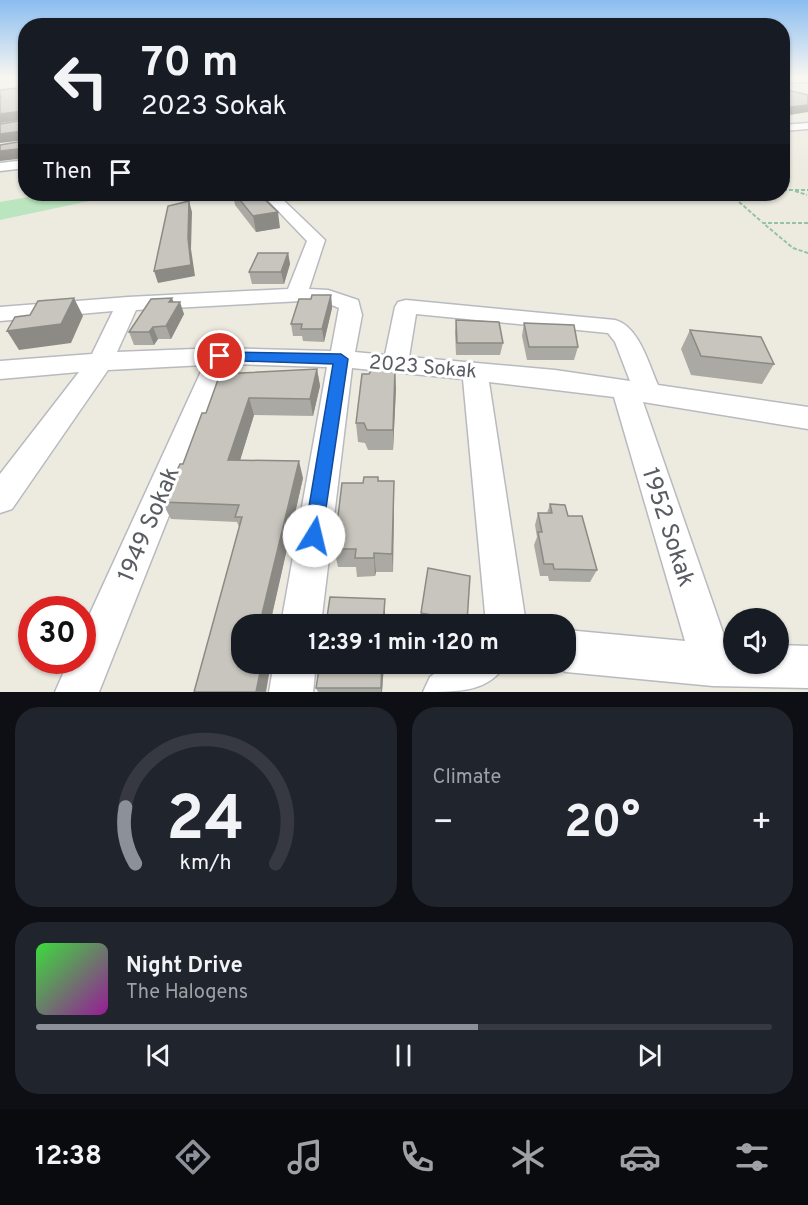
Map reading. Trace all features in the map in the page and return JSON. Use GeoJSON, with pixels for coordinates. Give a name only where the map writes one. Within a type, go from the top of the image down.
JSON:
{"type":"FeatureCollection","features":[{"type":"Feature","properties":{"kind":"street"},"geometry":{"type":"LineString","coordinates":[[790,127],[808,126]]}},
{"type":"Feature","properties":{"kind":"street"},"geometry":{"type":"LineString","coordinates":[[0,167],[18,165]]}},
{"type":"Feature","properties":{"kind":"street"},"geometry":{"type":"LineString","coordinates":[[275,201],[316,240],[296,296]]}},
{"type":"Feature","properties":{"kind":"street"},"geometry":{"type":"LineString","coordinates":[[0,314],[128,303],[296,296],[341,299],[350,305],[351,315],[341,359],[303,614]]}},
{"type":"Feature","properties":{"kind":"street"},"geometry":{"type":"LineString","coordinates":[[0,499],[100,363],[128,303]]}},
{"type":"Feature","properties":{"kind":"street","name":"1952 Sokak"},"geometry":{"type":"LineString","coordinates":[[396,363],[406,308],[615,327],[626,341],[636,391],[713,665]]}},
{"type":"Feature","properties":{"kind":"street","name":"2023 Sokak"},"geometry":{"type":"LineString","coordinates":[[0,370],[72,362],[100,363],[220,356],[341,359],[475,371],[636,391],[808,418]]}},
{"type":"Feature","properties":{"kind":"street","name":"1949 Sokak"},"geometry":{"type":"LineString","coordinates":[[77,692],[220,356]]}},
{"type":"Feature","properties":{"kind":"street"},"geometry":{"type":"LineString","coordinates":[[475,371],[505,614]]}},
{"type":"Feature","properties":{"kind":"street"},"geometry":{"type":"LineString","coordinates":[[576,652],[713,665],[808,667]]}},
{"type":"Feature","properties":{"kind":"street"},"geometry":{"type":"LineString","coordinates":[[291,692],[293,674]]}},
{"type":"Feature","properties":{"kind":"street"},"geometry":{"type":"LineString","coordinates":[[445,692],[470,674]]}},
{"type":"Feature","properties":{"kind":"path"},"geometry":{"type":"LineString","coordinates":[[790,190],[808,194]]}},
{"type":"Feature","properties":{"kind":"path"},"geometry":{"type":"LineString","coordinates":[[738,201],[793,248],[808,253]]}},
{"type":"Feature","properties":{"kind":"path"},"geometry":{"type":"LineString","coordinates":[[763,223],[808,223]]}},
{"type":"Feature","properties":{"kind":"green space"},"geometry":{"type":"Polygon","coordinates":[[[18,199],[18,201],[89,201],[0,220],[0,202],[18,199]]]}},
{"type":"Feature","properties":{"kind":"building"},"geometry":{"type":"Polygon","coordinates":[[[0,109],[18,109],[18,112],[0,114],[0,109]]]}},
{"type":"Feature","properties":{"kind":"building"},"geometry":{"type":"Polygon","coordinates":[[[18,121],[18,132],[0,134],[0,124],[18,121]]]}},
{"type":"Feature","properties":{"kind":"building"},"geometry":{"type":"Polygon","coordinates":[[[18,142],[18,149],[0,151],[0,145],[18,142]]]}},
{"type":"Feature","properties":{"kind":"building"},"geometry":{"type":"Polygon","coordinates":[[[189,201],[188,238],[191,265],[154,271],[168,206],[189,201]]]}},
{"type":"Feature","properties":{"kind":"building"},"geometry":{"type":"Polygon","coordinates":[[[241,201],[266,201],[278,212],[253,216],[241,201]]]}},
{"type":"Feature","properties":{"kind":"building"},"geometry":{"type":"Polygon","coordinates":[[[258,253],[288,253],[281,272],[249,272],[258,253]]]}},
{"type":"Feature","properties":{"kind":"building"},"geometry":{"type":"Polygon","coordinates":[[[312,295],[331,295],[322,329],[301,329],[302,324],[291,324],[299,299],[311,299],[312,295]]]}},
{"type":"Feature","properties":{"kind":"building"},"geometry":{"type":"Polygon","coordinates":[[[74,298],[61,324],[7,331],[15,317],[30,315],[38,301],[74,298]]]}},
{"type":"Feature","properties":{"kind":"building"},"geometry":{"type":"Polygon","coordinates":[[[172,298],[169,302],[180,302],[166,326],[153,327],[149,332],[129,332],[151,299],[172,298]]]}},
{"type":"Feature","properties":{"kind":"building"},"geometry":{"type":"Polygon","coordinates":[[[456,320],[499,322],[503,343],[457,343],[456,320]]]}},
{"type":"Feature","properties":{"kind":"building"},"geometry":{"type":"Polygon","coordinates":[[[524,323],[574,325],[578,347],[529,347],[524,323]]]}},
{"type":"Feature","properties":{"kind":"building"},"geometry":{"type":"Polygon","coordinates":[[[690,330],[761,337],[774,364],[701,356],[690,330]]]}},
{"type":"Feature","properties":{"kind":"building"},"geometry":{"type":"Polygon","coordinates":[[[317,369],[310,399],[249,398],[228,460],[299,461],[262,614],[231,614],[231,674],[260,674],[256,692],[194,692],[242,517],[235,517],[239,505],[162,502],[180,464],[183,464],[202,413],[206,413],[220,374],[317,369]]]}},
{"type":"Feature","properties":{"kind":"building"},"geometry":{"type":"Polygon","coordinates":[[[372,369],[395,369],[393,430],[367,430],[364,423],[356,423],[362,374],[369,374],[372,369]]]}},
{"type":"Feature","properties":{"kind":"building"},"geometry":{"type":"Polygon","coordinates":[[[364,477],[378,477],[378,481],[394,481],[392,554],[374,553],[374,558],[355,558],[356,549],[334,549],[342,483],[363,483],[364,477]]]}},
{"type":"Feature","properties":{"kind":"building"},"geometry":{"type":"Polygon","coordinates":[[[550,504],[565,505],[568,516],[582,516],[597,570],[554,569],[553,564],[544,564],[538,532],[542,532],[538,513],[552,513],[550,504]]]}},
{"type":"Feature","properties":{"kind":"building"},"geometry":{"type":"Polygon","coordinates":[[[428,568],[470,576],[468,614],[421,613],[428,568]]]}},
{"type":"Feature","properties":{"kind":"building"},"geometry":{"type":"Polygon","coordinates":[[[330,597],[385,599],[384,614],[327,614],[330,597]]]}},
{"type":"Feature","properties":{"kind":"building"},"geometry":{"type":"Polygon","coordinates":[[[318,674],[382,674],[381,688],[316,688],[318,674]]]}},
{"type":"Feature","properties":{"kind":"route"},"geometry":{"type":"LineString","coordinates":[[220,356],[341,359],[314,536]]}}]}
